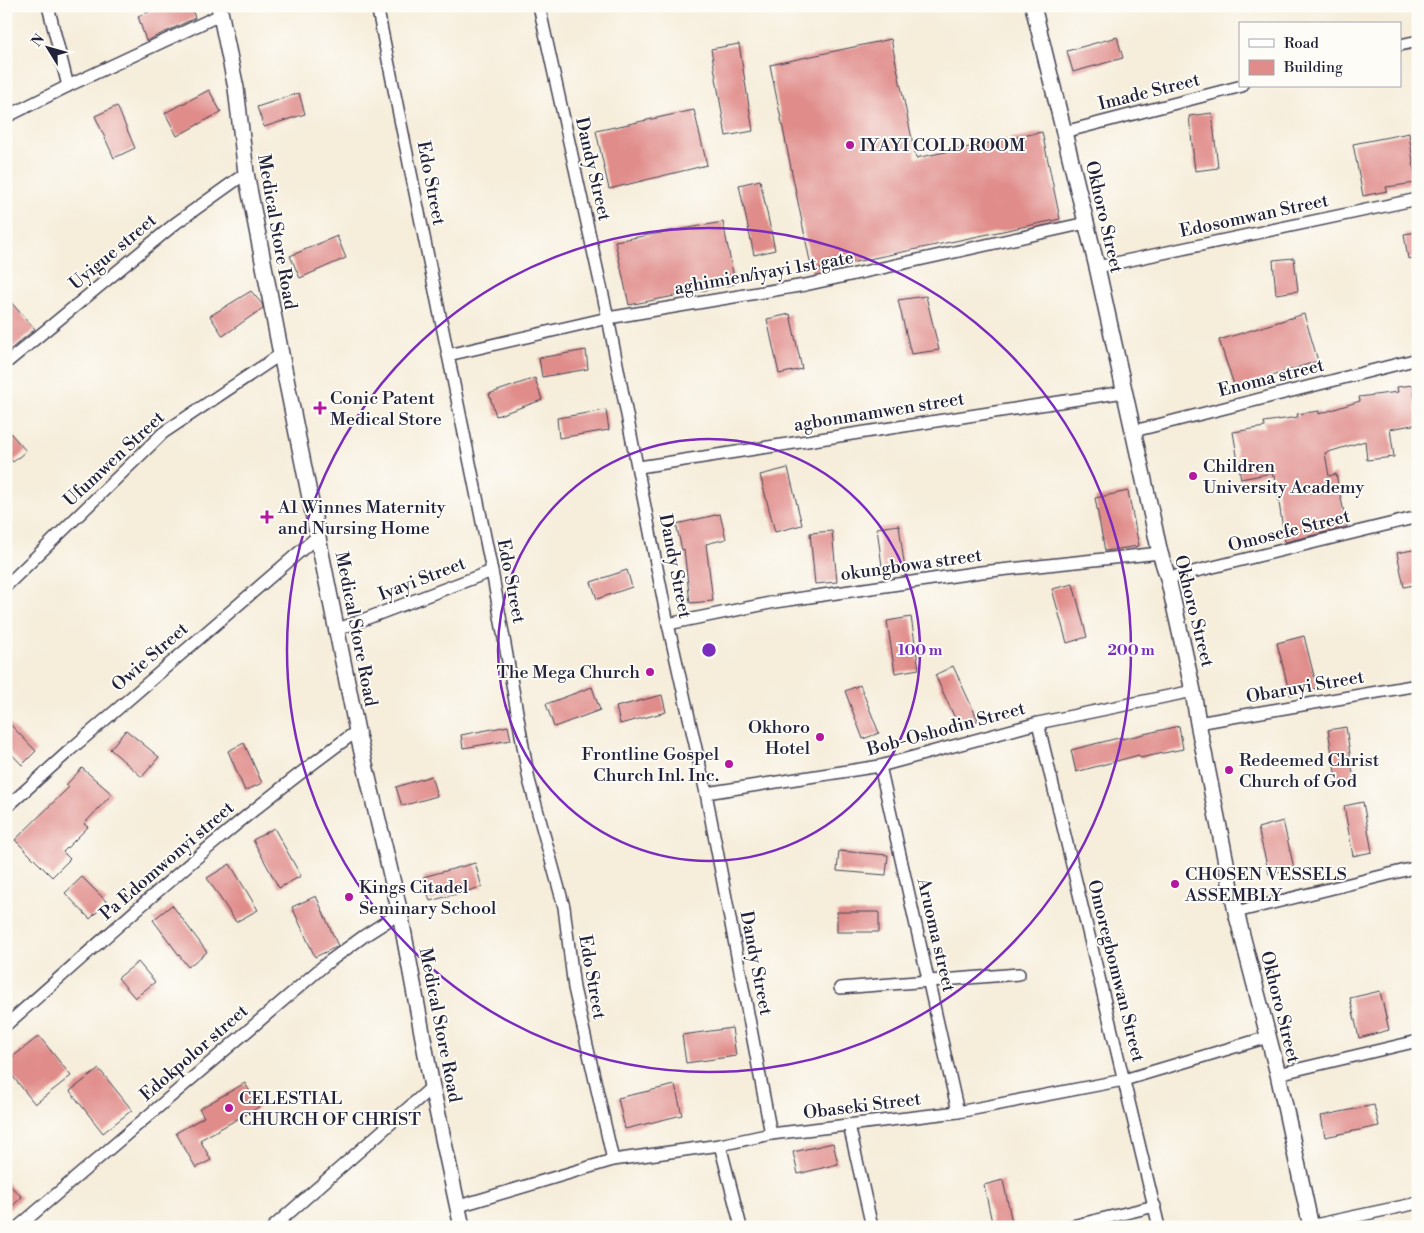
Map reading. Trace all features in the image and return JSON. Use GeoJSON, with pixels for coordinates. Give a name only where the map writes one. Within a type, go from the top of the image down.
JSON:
{"type":"FeatureCollection","features":[{"type":"Feature","properties":{"kind":"street"},"geometry":{"type":"LineString","coordinates":[[48,6],[68,86]]}},
{"type":"Feature","properties":{"kind":"street","name":"Edo Street"},"geometry":{"type":"LineString","coordinates":[[377,6],[492,571],[529,780],[564,908],[574,988],[613,1160]]}},
{"type":"Feature","properties":{"kind":"street","name":"Dandy Street"},"geometry":{"type":"LineString","coordinates":[[539,6],[639,467],[668,624],[706,793],[771,1134]]}},
{"type":"Feature","properties":{"kind":"street","name":"Okhoro Street"},"geometry":{"type":"LineString","coordinates":[[1034,6],[1097,267],[1160,553],[1168,578],[1193,691],[1236,912],[1278,1074],[1310,1226]]}},
{"type":"Feature","properties":{"kind":"street"},"geometry":{"type":"LineString","coordinates":[[6,117],[220,10]]}},
{"type":"Feature","properties":{"kind":"street","name":"Medical Store Road"},"geometry":{"type":"LineString","coordinates":[[220,10],[236,88],[246,173],[281,354],[319,535],[336,630],[400,913],[432,1087],[462,1227]]}},
{"type":"Feature","properties":{"kind":"street"},"geometry":{"type":"LineString","coordinates":[[1402,45],[1418,41]]}},
{"type":"Feature","properties":{"kind":"street","name":"Imade Street"},"geometry":{"type":"LineString","coordinates":[[1064,132],[1239,87]]}},
{"type":"Feature","properties":{"kind":"street","name":"Uyigue street"},"geometry":{"type":"LineString","coordinates":[[6,363],[176,223],[246,173]]}},
{"type":"Feature","properties":{"kind":"street","name":"Edosomwan Street"},"geometry":{"type":"LineString","coordinates":[[1097,267],[1418,199]]}},
{"type":"Feature","properties":{"kind":"street","name":"aghimien/iyayi 1st gate"},"geometry":{"type":"LineString","coordinates":[[448,356],[608,318],[805,285],[1086,224]]}},
{"type":"Feature","properties":{"kind":"street","name":"Ufumwen Street"},"geometry":{"type":"LineString","coordinates":[[6,586],[163,433],[281,354]]}},
{"type":"Feature","properties":{"kind":"street","name":"Enoma street"},"geometry":{"type":"LineString","coordinates":[[1134,431],[1418,358]]}},
{"type":"Feature","properties":{"kind":"street","name":"agbonmamwen street"},"geometry":{"type":"LineString","coordinates":[[639,467],[1124,392]]}},
{"type":"Feature","properties":{"kind":"street","name":"Omosefe Street"},"geometry":{"type":"LineString","coordinates":[[1168,578],[1418,517]]}},
{"type":"Feature","properties":{"kind":"street","name":"Owie Street"},"geometry":{"type":"LineString","coordinates":[[6,808],[70,750],[319,535]]}},
{"type":"Feature","properties":{"kind":"street","name":"okungbowa street"},"geometry":{"type":"LineString","coordinates":[[668,624],[775,602],[961,575],[1160,553]]}},
{"type":"Feature","properties":{"kind":"street","name":"Iyayi Street"},"geometry":{"type":"LineString","coordinates":[[336,630],[492,571]]}},
{"type":"Feature","properties":{"kind":"street","name":"Obaruyi Street"},"geometry":{"type":"LineString","coordinates":[[1198,723],[1418,685]]}},
{"type":"Feature","properties":{"kind":"street","name":"Bob-Oshodin Street"},"geometry":{"type":"LineString","coordinates":[[706,793],[880,766],[1038,723],[1193,691]]}},
{"type":"Feature","properties":{"kind":"street","name":"Omoregbomwan Street"},"geometry":{"type":"LineString","coordinates":[[1038,723],[1159,1227]]}},
{"type":"Feature","properties":{"kind":"street","name":"Pa Edomwonyi street"},"geometry":{"type":"LineString","coordinates":[[6,1025],[201,852],[300,772],[358,731]]}},
{"type":"Feature","properties":{"kind":"street","name":"Aruoma street"},"geometry":{"type":"LineString","coordinates":[[880,766],[958,1112]]}},
{"type":"Feature","properties":{"kind":"street"},"geometry":{"type":"LineString","coordinates":[[1236,912],[1418,867]]}},
{"type":"Feature","properties":{"kind":"street","name":"Edokpolor street"},"geometry":{"type":"LineString","coordinates":[[18,1227],[327,963],[400,913]]}},
{"type":"Feature","properties":{"kind":"street"},"geometry":{"type":"LineString","coordinates":[[840,988],[1020,974]]}},
{"type":"Feature","properties":{"kind":"street","name":"Obaseki Street"},"geometry":{"type":"LineString","coordinates":[[459,1206],[613,1160],[720,1145],[771,1134],[958,1112],[1124,1080],[1268,1037]]}},
{"type":"Feature","properties":{"kind":"street"},"geometry":{"type":"LineString","coordinates":[[1278,1074],[1418,1041]]}},
{"type":"Feature","properties":{"kind":"street"},"geometry":{"type":"LineString","coordinates":[[273,1227],[432,1087]]}},
{"type":"Feature","properties":{"kind":"street"},"geometry":{"type":"LineString","coordinates":[[849,1125],[872,1227]]}},
{"type":"Feature","properties":{"kind":"street"},"geometry":{"type":"LineString","coordinates":[[720,1145],[740,1227]]}},
{"type":"Feature","properties":{"kind":"street"},"geometry":{"type":"LineString","coordinates":[[1310,1226],[1418,1203]]}},
{"type":"Feature","properties":{"kind":"street"},"geometry":{"type":"LineString","coordinates":[[1068,1227],[1155,1206]]}},
{"type":"Feature","properties":{"kind":"building"},"geometry":{"type":"Polygon","coordinates":[[[164,6],[191,6],[195,18],[146,41],[138,16],[164,6]]]}},
{"type":"Feature","properties":{"kind":"building"},"geometry":{"type":"Polygon","coordinates":[[[1117,37],[1123,58],[1073,72],[1067,51],[1117,37]]]}},
{"type":"Feature","properties":{"kind":"building","name":"IYAYI COLD ROOM"},"geometry":{"type":"Polygon","coordinates":[[[891,39],[916,158],[1042,132],[1060,219],[812,271],[770,65],[891,39]]]}},
{"type":"Feature","properties":{"kind":"building"},"geometry":{"type":"Polygon","coordinates":[[[739,44],[753,131],[726,136],[711,49],[739,44]]]}},
{"type":"Feature","properties":{"kind":"building"},"geometry":{"type":"Polygon","coordinates":[[[209,90],[221,112],[177,136],[165,113],[209,90]]]}},
{"type":"Feature","properties":{"kind":"building"},"geometry":{"type":"Polygon","coordinates":[[[299,93],[305,114],[264,127],[257,107],[299,93]]]}},
{"type":"Feature","properties":{"kind":"building"},"geometry":{"type":"Polygon","coordinates":[[[117,106],[135,148],[114,158],[95,116],[117,106]]]}},
{"type":"Feature","properties":{"kind":"building"},"geometry":{"type":"Polygon","coordinates":[[[694,110],[707,165],[609,189],[596,131],[694,110]]]}},
{"type":"Feature","properties":{"kind":"building"},"geometry":{"type":"Polygon","coordinates":[[[1212,113],[1218,168],[1195,171],[1189,116],[1212,113]]]}},
{"type":"Feature","properties":{"kind":"building"},"geometry":{"type":"Polygon","coordinates":[[[1409,133],[1416,183],[1386,187],[1387,191],[1363,196],[1353,144],[1409,133]]]}},
{"type":"Feature","properties":{"kind":"building"},"geometry":{"type":"Polygon","coordinates":[[[760,180],[775,250],[754,255],[739,185],[760,180]]]}},
{"type":"Feature","properties":{"kind":"building"},"geometry":{"type":"Polygon","coordinates":[[[723,222],[735,284],[629,305],[615,241],[723,222]]]}},
{"type":"Feature","properties":{"kind":"building"},"geometry":{"type":"Polygon","coordinates":[[[1418,232],[1418,257],[1408,259],[1404,234],[1418,232]]]}},
{"type":"Feature","properties":{"kind":"building"},"geometry":{"type":"Polygon","coordinates":[[[337,236],[346,258],[300,278],[290,256],[337,236]]]}},
{"type":"Feature","properties":{"kind":"building"},"geometry":{"type":"Polygon","coordinates":[[[1294,258],[1298,291],[1276,294],[1273,260],[1294,258]]]}},
{"type":"Feature","properties":{"kind":"building"},"geometry":{"type":"Polygon","coordinates":[[[251,291],[263,308],[223,336],[210,316],[251,291]]]}},
{"type":"Feature","properties":{"kind":"building"},"geometry":{"type":"Polygon","coordinates":[[[926,296],[939,350],[911,354],[898,300],[926,296]]]}},
{"type":"Feature","properties":{"kind":"building"},"geometry":{"type":"Polygon","coordinates":[[[6,297],[35,329],[6,353],[6,297]]]}},
{"type":"Feature","properties":{"kind":"building"},"geometry":{"type":"Polygon","coordinates":[[[790,314],[802,369],[779,374],[767,319],[790,314]]]}},
{"type":"Feature","properties":{"kind":"building"},"geometry":{"type":"Polygon","coordinates":[[[1304,314],[1318,361],[1235,388],[1219,340],[1304,314]]]}},
{"type":"Feature","properties":{"kind":"building"},"geometry":{"type":"Polygon","coordinates":[[[586,350],[588,369],[542,377],[539,358],[586,350]]]}},
{"type":"Feature","properties":{"kind":"building"},"geometry":{"type":"Polygon","coordinates":[[[535,378],[542,400],[496,416],[489,394],[535,378]]]}},
{"type":"Feature","properties":{"kind":"building"},"geometry":{"type":"Polygon","coordinates":[[[1413,385],[1418,424],[1390,429],[1394,457],[1367,460],[1365,441],[1325,453],[1329,476],[1336,474],[1347,527],[1285,542],[1275,476],[1273,477],[1272,473],[1241,479],[1233,432],[1265,427],[1264,422],[1298,417],[1297,414],[1319,411],[1319,414],[1360,401],[1359,397],[1398,392],[1397,387],[1413,385]]]}},
{"type":"Feature","properties":{"kind":"building"},"geometry":{"type":"Polygon","coordinates":[[[606,410],[609,430],[559,438],[557,418],[606,410]]]}},
{"type":"Feature","properties":{"kind":"building"},"geometry":{"type":"Polygon","coordinates":[[[6,428],[26,451],[13,462],[6,454],[6,428]]]}},
{"type":"Feature","properties":{"kind":"building"},"geometry":{"type":"Polygon","coordinates":[[[788,468],[802,525],[775,532],[760,475],[788,468]]]}},
{"type":"Feature","properties":{"kind":"building"},"geometry":{"type":"Polygon","coordinates":[[[1128,491],[1139,546],[1105,551],[1095,498],[1128,491]]]}},
{"type":"Feature","properties":{"kind":"building"},"geometry":{"type":"Polygon","coordinates":[[[720,514],[726,539],[706,544],[713,601],[690,603],[684,549],[682,550],[676,524],[720,514]]]}},
{"type":"Feature","properties":{"kind":"building"},"geometry":{"type":"Polygon","coordinates":[[[899,525],[905,570],[883,574],[877,528],[899,525]]]}},
{"type":"Feature","properties":{"kind":"building"},"geometry":{"type":"Polygon","coordinates":[[[832,531],[837,582],[815,584],[810,533],[832,531]]]}},
{"type":"Feature","properties":{"kind":"building"},"geometry":{"type":"Polygon","coordinates":[[[1418,549],[1418,584],[1404,587],[1397,553],[1418,549]]]}},
{"type":"Feature","properties":{"kind":"building"},"geometry":{"type":"Polygon","coordinates":[[[627,570],[632,587],[597,599],[591,582],[627,570]]]}},
{"type":"Feature","properties":{"kind":"building"},"geometry":{"type":"Polygon","coordinates":[[[1073,584],[1087,637],[1067,643],[1052,589],[1073,584]]]}},
{"type":"Feature","properties":{"kind":"building"},"geometry":{"type":"Polygon","coordinates":[[[911,617],[919,669],[895,673],[887,621],[911,617]]]}},
{"type":"Feature","properties":{"kind":"building"},"geometry":{"type":"Polygon","coordinates":[[[1304,636],[1317,688],[1290,695],[1277,643],[1304,636]]]}},
{"type":"Feature","properties":{"kind":"building"},"geometry":{"type":"Polygon","coordinates":[[[953,666],[978,720],[960,729],[935,675],[953,666]]]}},
{"type":"Feature","properties":{"kind":"building"},"geometry":{"type":"Polygon","coordinates":[[[860,685],[879,733],[863,739],[845,691],[860,685]]]}},
{"type":"Feature","properties":{"kind":"building"},"geometry":{"type":"Polygon","coordinates":[[[592,687],[600,710],[554,727],[546,704],[592,687]]]}},
{"type":"Feature","properties":{"kind":"building"},"geometry":{"type":"Polygon","coordinates":[[[662,695],[666,712],[620,724],[616,707],[662,695]]]}},
{"type":"Feature","properties":{"kind":"building"},"geometry":{"type":"Polygon","coordinates":[[[6,720],[36,751],[22,765],[6,748],[6,720]]]}},
{"type":"Feature","properties":{"kind":"building"},"geometry":{"type":"Polygon","coordinates":[[[508,726],[511,740],[463,748],[461,735],[508,726]]]}},
{"type":"Feature","properties":{"kind":"building"},"geometry":{"type":"Polygon","coordinates":[[[1179,726],[1183,749],[1140,758],[1139,755],[1076,772],[1071,750],[1122,737],[1122,739],[1179,726]]]}},
{"type":"Feature","properties":{"kind":"building"},"geometry":{"type":"Polygon","coordinates":[[[1346,727],[1354,781],[1337,784],[1328,730],[1346,727]]]}},
{"type":"Feature","properties":{"kind":"building"},"geometry":{"type":"Polygon","coordinates":[[[126,730],[159,757],[142,777],[110,749],[126,730]]]}},
{"type":"Feature","properties":{"kind":"building"},"geometry":{"type":"Polygon","coordinates":[[[244,743],[262,783],[245,791],[228,751],[244,743]]]}},
{"type":"Feature","properties":{"kind":"building"},"geometry":{"type":"Polygon","coordinates":[[[82,768],[112,794],[84,824],[88,827],[63,852],[70,859],[52,877],[15,840],[69,787],[66,785],[82,768]]]}},
{"type":"Feature","properties":{"kind":"building"},"geometry":{"type":"Polygon","coordinates":[[[431,776],[437,796],[402,806],[396,787],[431,776]]]}},
{"type":"Feature","properties":{"kind":"building"},"geometry":{"type":"Polygon","coordinates":[[[1363,802],[1372,852],[1353,856],[1344,806],[1363,802]]]}},
{"type":"Feature","properties":{"kind":"building"},"geometry":{"type":"Polygon","coordinates":[[[1283,821],[1294,868],[1269,874],[1258,828],[1283,821]]]}},
{"type":"Feature","properties":{"kind":"building"},"geometry":{"type":"Polygon","coordinates":[[[274,828],[301,876],[279,888],[253,840],[274,828]]]}},
{"type":"Feature","properties":{"kind":"building"},"geometry":{"type":"Polygon","coordinates":[[[839,851],[888,855],[886,875],[837,871],[839,851]]]}},
{"type":"Feature","properties":{"kind":"building"},"geometry":{"type":"Polygon","coordinates":[[[475,863],[482,887],[430,901],[423,877],[475,863]]]}},
{"type":"Feature","properties":{"kind":"building"},"geometry":{"type":"Polygon","coordinates":[[[230,864],[258,910],[236,922],[207,878],[230,864]]]}},
{"type":"Feature","properties":{"kind":"building"},"geometry":{"type":"Polygon","coordinates":[[[82,877],[107,902],[90,919],[65,893],[82,877]]]}},
{"type":"Feature","properties":{"kind":"building"},"geometry":{"type":"Polygon","coordinates":[[[316,896],[338,946],[315,957],[292,907],[316,896]]]}},
{"type":"Feature","properties":{"kind":"building"},"geometry":{"type":"Polygon","coordinates":[[[172,905],[207,952],[188,967],[153,920],[172,905]]]}},
{"type":"Feature","properties":{"kind":"building"},"geometry":{"type":"Polygon","coordinates":[[[837,912],[879,912],[879,932],[837,932],[837,912]]]}},
{"type":"Feature","properties":{"kind":"building"},"geometry":{"type":"Polygon","coordinates":[[[138,962],[155,982],[135,998],[118,978],[138,962]]]}},
{"type":"Feature","properties":{"kind":"building"},"geometry":{"type":"Polygon","coordinates":[[[1380,991],[1389,1030],[1359,1038],[1350,998],[1380,991]]]}},
{"type":"Feature","properties":{"kind":"building"},"geometry":{"type":"Polygon","coordinates":[[[732,1028],[736,1056],[686,1063],[682,1035],[732,1028]]]}},
{"type":"Feature","properties":{"kind":"building"},"geometry":{"type":"Polygon","coordinates":[[[39,1036],[71,1076],[35,1104],[6,1068],[6,1062],[39,1036]]]}},
{"type":"Feature","properties":{"kind":"building"},"geometry":{"type":"Polygon","coordinates":[[[99,1069],[132,1110],[103,1133],[70,1091],[99,1069]]]}},
{"type":"Feature","properties":{"kind":"building","name":"CELESTIAL CHURCH OF CHRIST"},"geometry":{"type":"Polygon","coordinates":[[[245,1083],[259,1107],[200,1140],[211,1160],[196,1168],[176,1133],[204,1117],[199,1109],[245,1083]]]}},
{"type":"Feature","properties":{"kind":"building"},"geometry":{"type":"Polygon","coordinates":[[[675,1085],[682,1115],[625,1129],[618,1098],[675,1085]]]}},
{"type":"Feature","properties":{"kind":"building"},"geometry":{"type":"Polygon","coordinates":[[[1374,1105],[1379,1126],[1325,1137],[1321,1116],[1374,1105]]]}},
{"type":"Feature","properties":{"kind":"building"},"geometry":{"type":"Polygon","coordinates":[[[833,1143],[838,1164],[798,1174],[793,1152],[833,1143]]]}},
{"type":"Feature","properties":{"kind":"building"},"geometry":{"type":"Polygon","coordinates":[[[1003,1180],[1013,1227],[993,1227],[984,1185],[1003,1180]]]}},
{"type":"Feature","properties":{"kind":"building"},"geometry":{"type":"Polygon","coordinates":[[[6,1182],[22,1197],[6,1212],[6,1182]]]}},
{"type":"Feature","properties":{"kind":"place","name":"IYAYI COLD ROOM"},"geometry":{"type":"Point","coordinates":[850,145]}},
{"type":"Feature","properties":{"kind":"place","name":"Conic Patent Medical Store"},"geometry":{"type":"Point","coordinates":[320,408]}},
{"type":"Feature","properties":{"kind":"place","name":"Children University Academy"},"geometry":{"type":"Point","coordinates":[1193,476]}},
{"type":"Feature","properties":{"kind":"place","name":"A1 Winnes Maternity and Nursing Home"},"geometry":{"type":"Point","coordinates":[267,517]}},
{"type":"Feature","properties":{"kind":"place","name":"The Mega Church"},"geometry":{"type":"Point","coordinates":[650,672]}},
{"type":"Feature","properties":{"kind":"place","name":"Okhoro Hotel"},"geometry":{"type":"Point","coordinates":[820,737]}},
{"type":"Feature","properties":{"kind":"place","name":"Frontline Gospel Church Inl. Inc."},"geometry":{"type":"Point","coordinates":[729,764]}},
{"type":"Feature","properties":{"kind":"place","name":"Redeemed Christ Church of God"},"geometry":{"type":"Point","coordinates":[1229,770]}},
{"type":"Feature","properties":{"kind":"place","name":"CHOSEN VESSELS ASSEMBLY"},"geometry":{"type":"Point","coordinates":[1175,884]}},
{"type":"Feature","properties":{"kind":"place","name":"Kings Citadel Seminary School"},"geometry":{"type":"Point","coordinates":[349,897]}},
{"type":"Feature","properties":{"kind":"place","name":"CELESTIAL CHURCH OF CHRIST"},"geometry":{"type":"Point","coordinates":[229,1108]}}]}
